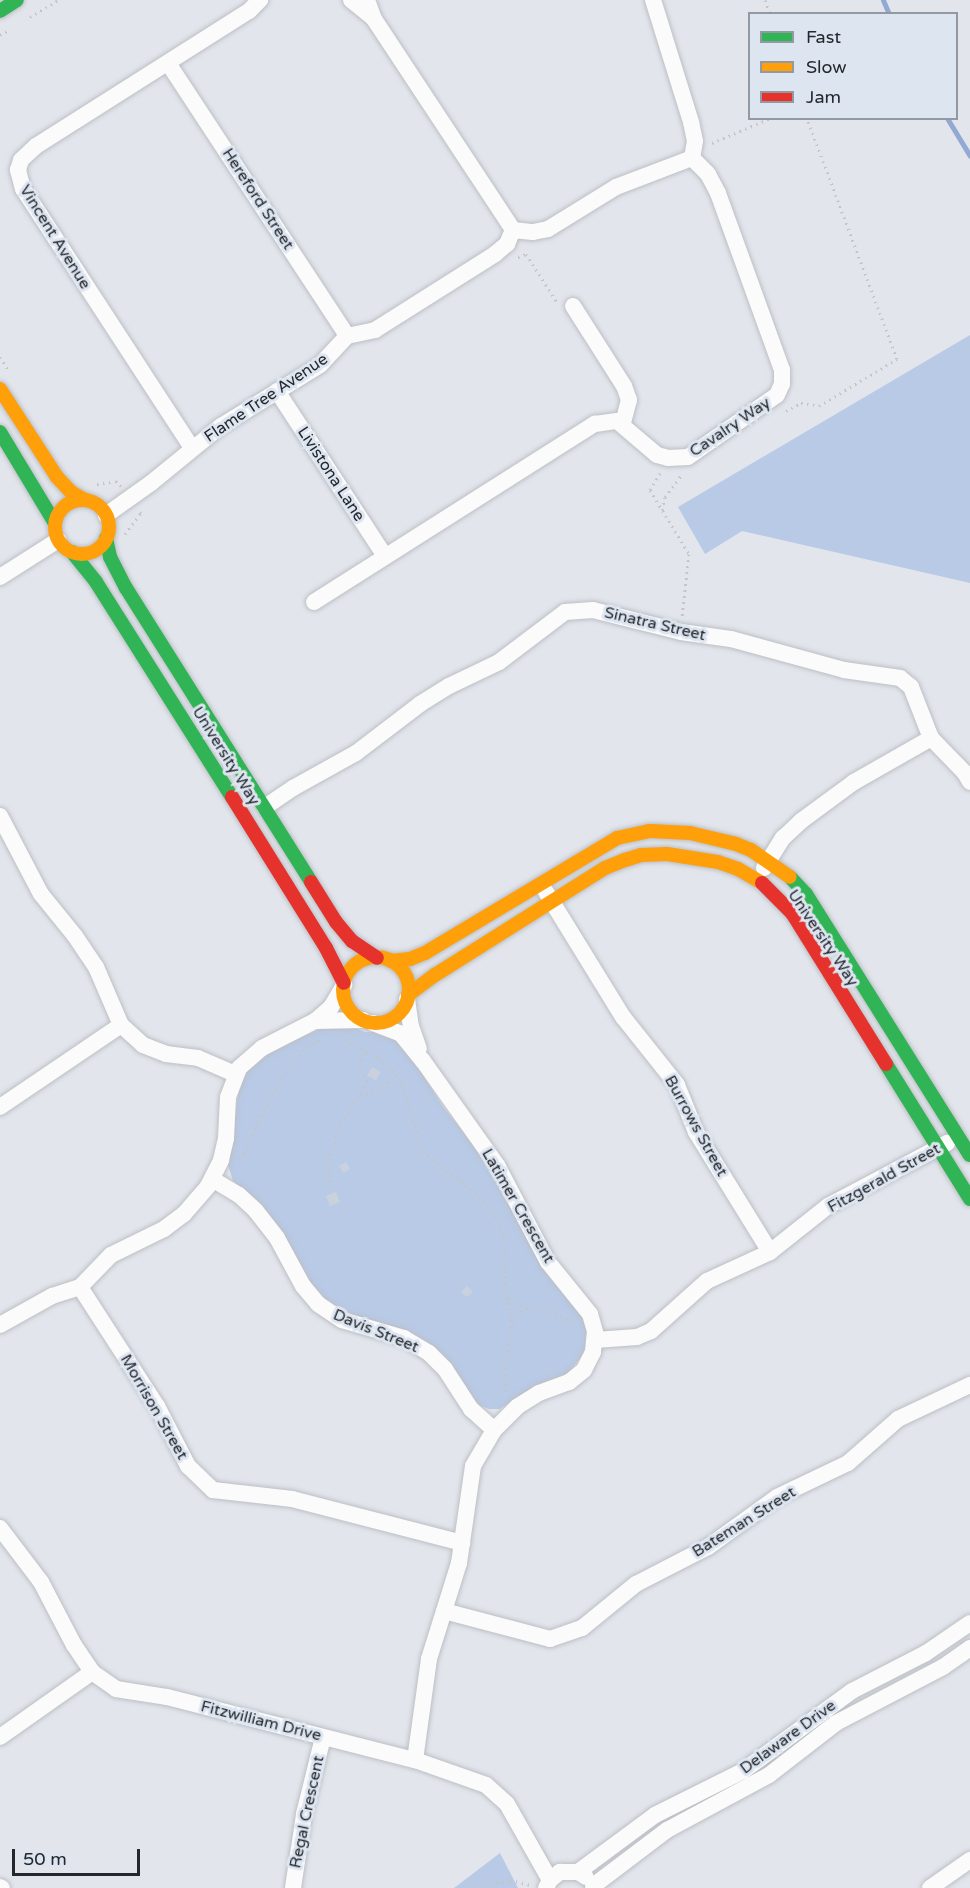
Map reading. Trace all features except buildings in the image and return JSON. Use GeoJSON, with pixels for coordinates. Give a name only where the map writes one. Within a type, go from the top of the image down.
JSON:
{"type":"FeatureCollection","features":[{"type":"Feature","properties":{"kind":"street"},"geometry":{"type":"LineString","coordinates":[[0,11],[17,0]]}},
{"type":"Feature","properties":{"kind":"street","name":"Vincent Avenue"},"geometry":{"type":"LineString","coordinates":[[192,448],[22,189],[18,171],[21,160],[36,146],[255,5],[274,0]]}},
{"type":"Feature","properties":{"kind":"street"},"geometry":{"type":"LineString","coordinates":[[351,0],[374,19]]}},
{"type":"Feature","properties":{"kind":"street"},"geometry":{"type":"LineString","coordinates":[[367,0],[374,19],[513,230]]}},
{"type":"Feature","properties":{"kind":"street"},"geometry":{"type":"LineString","coordinates":[[513,230],[533,232],[548,229],[616,188],[692,158],[695,141],[691,122],[653,0]]}},
{"type":"Feature","properties":{"kind":"street","name":"Hereford Street"},"geometry":{"type":"LineString","coordinates":[[168,63],[347,336]]}},
{"type":"Feature","properties":{"kind":"street","name":"Cavalry Way"},"geometry":{"type":"LineString","coordinates":[[623,423],[647,449],[668,458],[688,457],[777,395],[782,384],[782,370],[718,193],[708,174],[692,158]]}},
{"type":"Feature","properties":{"kind":"street"},"geometry":{"type":"LineString","coordinates":[[347,336],[375,330],[495,254],[507,244],[513,230]]}},
{"type":"Feature","properties":{"kind":"street"},"geometry":{"type":"LineString","coordinates":[[314,602],[595,424],[606,420],[623,423],[629,400],[624,386],[573,306]]}},
{"type":"Feature","properties":{"kind":"street","name":"Flame Tree Avenue"},"geometry":{"type":"LineString","coordinates":[[106,515],[221,426],[320,365],[347,336]]}},
{"type":"Feature","properties":{"kind":"street"},"geometry":{"type":"LineString","coordinates":[[0,389],[60,481],[83,499],[97,504],[106,515],[109,526],[106,538],[92,552],[72,552],[58,540],[54,524],[0,432]]}},
{"type":"Feature","properties":{"kind":"street","name":"Livistona Lane"},"geometry":{"type":"LineString","coordinates":[[277,392],[385,556]]}},
{"type":"Feature","properties":{"kind":"street"},"geometry":{"type":"LineString","coordinates":[[54,524],[57,513],[64,506],[83,499]]}},
{"type":"Feature","properties":{"kind":"street","name":"University Way"},"geometry":{"type":"LineString","coordinates":[[106,538],[112,562],[126,588],[340,928],[356,945],[384,959],[410,959],[425,953],[606,842],[650,831],[690,833],[743,847],[769,860],[795,880],[806,894],[970,1155]]}},
{"type":"Feature","properties":{"kind":"street"},"geometry":{"type":"LineString","coordinates":[[0,578],[58,540]]}},
{"type":"Feature","properties":{"kind":"street","name":"University Way"},"geometry":{"type":"LineString","coordinates":[[72,552],[96,582],[246,819],[326,948],[344,984]]}},
{"type":"Feature","properties":{"kind":"street","name":"Sinatra Street"},"geometry":{"type":"LineString","coordinates":[[265,807],[293,788],[356,753],[420,704],[449,686],[499,662],[566,612],[593,610],[681,632],[731,639],[844,670],[900,678],[910,687],[931,738],[965,773],[970,782]]}},
{"type":"Feature","properties":{"kind":"street"},"geometry":{"type":"LineString","coordinates":[[757,880],[783,838],[801,821],[854,782],[931,738]]}},
{"type":"Feature","properties":{"kind":"street"},"geometry":{"type":"LineString","coordinates":[[246,819],[265,807]]}},
{"type":"Feature","properties":{"kind":"street"},"geometry":{"type":"LineString","coordinates":[[0,816],[41,894],[75,936],[96,967],[121,1025],[143,1045],[166,1054],[198,1058],[235,1074]]}},
{"type":"Feature","properties":{"kind":"street","name":"University Way"},"geometry":{"type":"LineString","coordinates":[[408,997],[435,975],[605,868],[641,855],[686,856],[718,862],[757,880],[776,895],[792,913],[970,1199]]}},
{"type":"Feature","properties":{"kind":"street","name":"Burrows Street"},"geometry":{"type":"LineString","coordinates":[[540,883],[623,1017],[677,1085],[696,1132],[770,1252]]}},
{"type":"Feature","properties":{"kind":"street"},"geometry":{"type":"LineString","coordinates":[[0,1325],[52,1296],[80,1287],[111,1255],[164,1229],[184,1214],[212,1179],[221,1160],[227,1130],[228,1097],[235,1074],[254,1054],[315,1021],[332,1007],[356,964],[384,959],[405,975],[408,997],[396,1016],[387,1021],[315,1021]]}},
{"type":"Feature","properties":{"kind":"street"},"geometry":{"type":"LineString","coordinates":[[344,984],[346,1004],[355,1015],[368,1022]]}},
{"type":"Feature","properties":{"kind":"street","name":"Latimer Crescent"},"geometry":{"type":"LineString","coordinates":[[408,997],[411,1026],[423,1061]]}},
{"type":"Feature","properties":{"kind":"street","name":"Latimer Crescent"},"geometry":{"type":"LineString","coordinates":[[368,1022],[401,1034],[423,1061],[497,1166],[548,1262],[592,1320],[595,1340],[588,1364],[577,1377],[523,1402],[494,1430],[473,1466],[459,1563],[429,1659],[415,1760]]}},
{"type":"Feature","properties":{"kind":"street"},"geometry":{"type":"LineString","coordinates":[[0,1107],[121,1025]]}},
{"type":"Feature","properties":{"kind":"street","name":"Fitzgerald Street"},"geometry":{"type":"LineString","coordinates":[[595,1340],[637,1337],[651,1331],[707,1281],[770,1252],[828,1206],[958,1136]]}},
{"type":"Feature","properties":{"kind":"street","name":"Davis Street"},"geometry":{"type":"LineString","coordinates":[[212,1179],[244,1198],[256,1211],[277,1238],[303,1286],[318,1304],[342,1320],[404,1338],[429,1353],[445,1369],[471,1409],[494,1430]]}},
{"type":"Feature","properties":{"kind":"street","name":"Morrison Street"},"geometry":{"type":"LineString","coordinates":[[80,1287],[157,1406],[188,1466],[213,1490],[292,1498],[462,1543]]}},
{"type":"Feature","properties":{"kind":"street","name":"Bateman Street"},"geometry":{"type":"LineString","coordinates":[[444,1611],[550,1639],[582,1628],[636,1584],[708,1547],[777,1497],[848,1463],[898,1419],[970,1385]]}},
{"type":"Feature","properties":{"kind":"street","name":"Fitzwilliam Drive"},"geometry":{"type":"LineString","coordinates":[[0,1528],[41,1582],[74,1646],[92,1672],[116,1689],[167,1697],[415,1760],[486,1785],[507,1804],[547,1885]]}},
{"type":"Feature","properties":{"kind":"street","name":"Delaware Drive"},"geometry":{"type":"LineString","coordinates":[[578,1872],[655,1815],[743,1771],[852,1691],[926,1653],[970,1623]]}},
{"type":"Feature","properties":{"kind":"street","name":"Delaware Drive"},"geometry":{"type":"LineString","coordinates":[[593,1887],[668,1830],[754,1785],[836,1723],[943,1667],[970,1648]]}},
{"type":"Feature","properties":{"kind":"street"},"geometry":{"type":"LineString","coordinates":[[0,1737],[92,1672]]}},
{"type":"Feature","properties":{"kind":"street","name":"Regal Crescent"},"geometry":{"type":"LineString","coordinates":[[293,1888],[304,1814],[323,1737]]}},
{"type":"Feature","properties":{"kind":"street"},"geometry":{"type":"LineString","coordinates":[[930,1888],[970,1860]]}},
{"type":"Feature","properties":{"kind":"street"},"geometry":{"type":"LineString","coordinates":[[547,1885],[560,1872],[578,1872],[585,1876],[593,1887]]}},
{"type":"Feature","properties":{"kind":"path"},"geometry":{"type":"LineString","coordinates":[[711,143],[766,120]]}},
{"type":"Feature","properties":{"kind":"path"},"geometry":{"type":"LineString","coordinates":[[783,412],[801,403],[819,406],[897,359],[808,120]]}},
{"type":"Feature","properties":{"kind":"path"},"geometry":{"type":"LineString","coordinates":[[512,259],[526,254],[560,305],[573,306]]}},
{"type":"Feature","properties":{"kind":"path"},"geometry":{"type":"LineString","coordinates":[[0,357],[12,377]]}},
{"type":"Feature","properties":{"kind":"path"},"geometry":{"type":"LineString","coordinates":[[668,458],[650,490],[689,554],[681,632]]}},
{"type":"Feature","properties":{"kind":"path"},"geometry":{"type":"LineString","coordinates":[[662,510],[665,497],[685,471]]}},
{"type":"Feature","properties":{"kind":"path"},"geometry":{"type":"LineString","coordinates":[[91,482],[101,485],[116,481],[132,496],[141,513],[128,527],[125,543]]}},
{"type":"Feature","properties":{"kind":"path"},"geometry":{"type":"LineString","coordinates":[[336,1037],[379,1058],[396,1074],[402,1085],[423,1152],[471,1188],[495,1214],[505,1241],[505,1285],[512,1320],[504,1378],[511,1398]]}},
{"type":"Feature","properties":{"kind":"path"},"geometry":{"type":"LineString","coordinates":[[221,1160],[243,1156],[263,1110],[287,1069],[307,1047],[328,1038]]}},
{"type":"Feature","properties":{"kind":"path"},"geometry":{"type":"LineString","coordinates":[[365,1052],[358,1067],[373,1090]]}},
{"type":"Feature","properties":{"kind":"path"},"geometry":{"type":"LineString","coordinates":[[360,1095],[386,1085],[396,1074]]}},
{"type":"Feature","properties":{"kind":"path"},"geometry":{"type":"LineString","coordinates":[[332,1188],[327,1171],[331,1147],[340,1123],[360,1095],[366,1080]]}},
{"type":"Feature","properties":{"kind":"path"},"geometry":{"type":"LineString","coordinates":[[509,1299],[526,1308],[538,1307],[558,1313],[580,1324],[592,1320]]}},
{"type":"Feature","properties":{"kind":"path"},"geometry":{"type":"LineString","coordinates":[[512,1320],[526,1308]]}},
{"type":"Feature","properties":{"kind":"path"},"geometry":{"type":"LineString","coordinates":[[479,1888],[510,1880],[547,1885]]}},
{"type":"Feature","properties":{"kind":"shaded area"},"geometry":{"type":"Polygon","coordinates":[[[970,335],[970,583],[742,531],[705,554],[678,507],[970,335]]]}},
{"type":"Feature","properties":{"kind":"shaded area"},"geometry":{"type":"Polygon","coordinates":[[[327,1026],[350,1026],[365,1032],[384,1032],[405,1046],[443,1107],[480,1153],[582,1315],[586,1329],[585,1352],[568,1373],[530,1389],[500,1409],[489,1409],[478,1405],[408,1331],[361,1319],[327,1301],[308,1280],[259,1203],[233,1181],[228,1165],[240,1081],[252,1065],[273,1050],[327,1026]]]}},
{"type":"Feature","properties":{"kind":"shaded area"},"geometry":{"type":"Polygon","coordinates":[[[500,1853],[518,1888],[454,1888],[500,1853]]]}},
{"type":"Feature","properties":{"kind":"waterway"},"geometry":{"type":"LineString","coordinates":[[883,0],[888,12]]}},
{"type":"Feature","properties":{"kind":"waterway"},"geometry":{"type":"LineString","coordinates":[[948,120],[970,156]]}},
{"type":"Feature","properties":{"kind":"traffic: fast"},"geometry":{"type":"LineString","coordinates":[[0,11],[17,0]]}},
{"type":"Feature","properties":{"kind":"traffic: fast"},"geometry":{"type":"LineString","coordinates":[[0,432],[55,523]]}},
{"type":"Feature","properties":{"kind":"traffic: fast"},"geometry":{"type":"LineString","coordinates":[[106,538],[110,557],[126,588],[311,882]]}},
{"type":"Feature","properties":{"kind":"traffic: fast"},"geometry":{"type":"LineString","coordinates":[[72,552],[96,582],[232,797]]}},
{"type":"Feature","properties":{"kind":"traffic: fast"},"geometry":{"type":"LineString","coordinates":[[790,877],[806,894],[970,1155]]}},
{"type":"Feature","properties":{"kind":"traffic: fast"},"geometry":{"type":"LineString","coordinates":[[886,1064],[970,1199]]}},
{"type":"Feature","properties":{"kind":"traffic: slow"},"geometry":{"type":"LineString","coordinates":[[0,389],[57,477],[71,492],[83,499]]}},
{"type":"Feature","properties":{"kind":"traffic: slow"},"geometry":{"type":"LineString","coordinates":[[77,500],[87,500],[97,504],[105,512],[109,527],[105,542],[97,550],[87,554],[77,554],[67,550],[59,542],[55,532],[55,522],[59,512],[67,504],[77,500]]}},
{"type":"Feature","properties":{"kind":"traffic: slow"},"geometry":{"type":"LineString","coordinates":[[391,961],[410,959],[425,953],[617,838],[650,831],[690,833],[736,844],[751,850],[790,877]]}},
{"type":"Feature","properties":{"kind":"traffic: slow"},"geometry":{"type":"LineString","coordinates":[[408,995],[435,975],[605,868],[625,860],[641,855],[667,854],[718,862],[738,869],[762,883]]}},
{"type":"Feature","properties":{"kind":"traffic: slow"},"geometry":{"type":"LineString","coordinates":[[376,957],[388,960],[399,967],[406,978],[409,990],[406,1002],[399,1013],[388,1020],[376,1023],[364,1020],[353,1013],[346,1002],[343,990],[346,978],[353,967],[364,960],[376,957]]}},
{"type":"Feature","properties":{"kind":"traffic: jam"},"geometry":{"type":"LineString","coordinates":[[232,797],[326,948],[344,983]]}},
{"type":"Feature","properties":{"kind":"traffic: jam"},"geometry":{"type":"LineString","coordinates":[[311,882],[336,922],[352,941],[377,958]]}},
{"type":"Feature","properties":{"kind":"traffic: jam"},"geometry":{"type":"LineString","coordinates":[[762,883],[792,913],[886,1064]]}}]}
